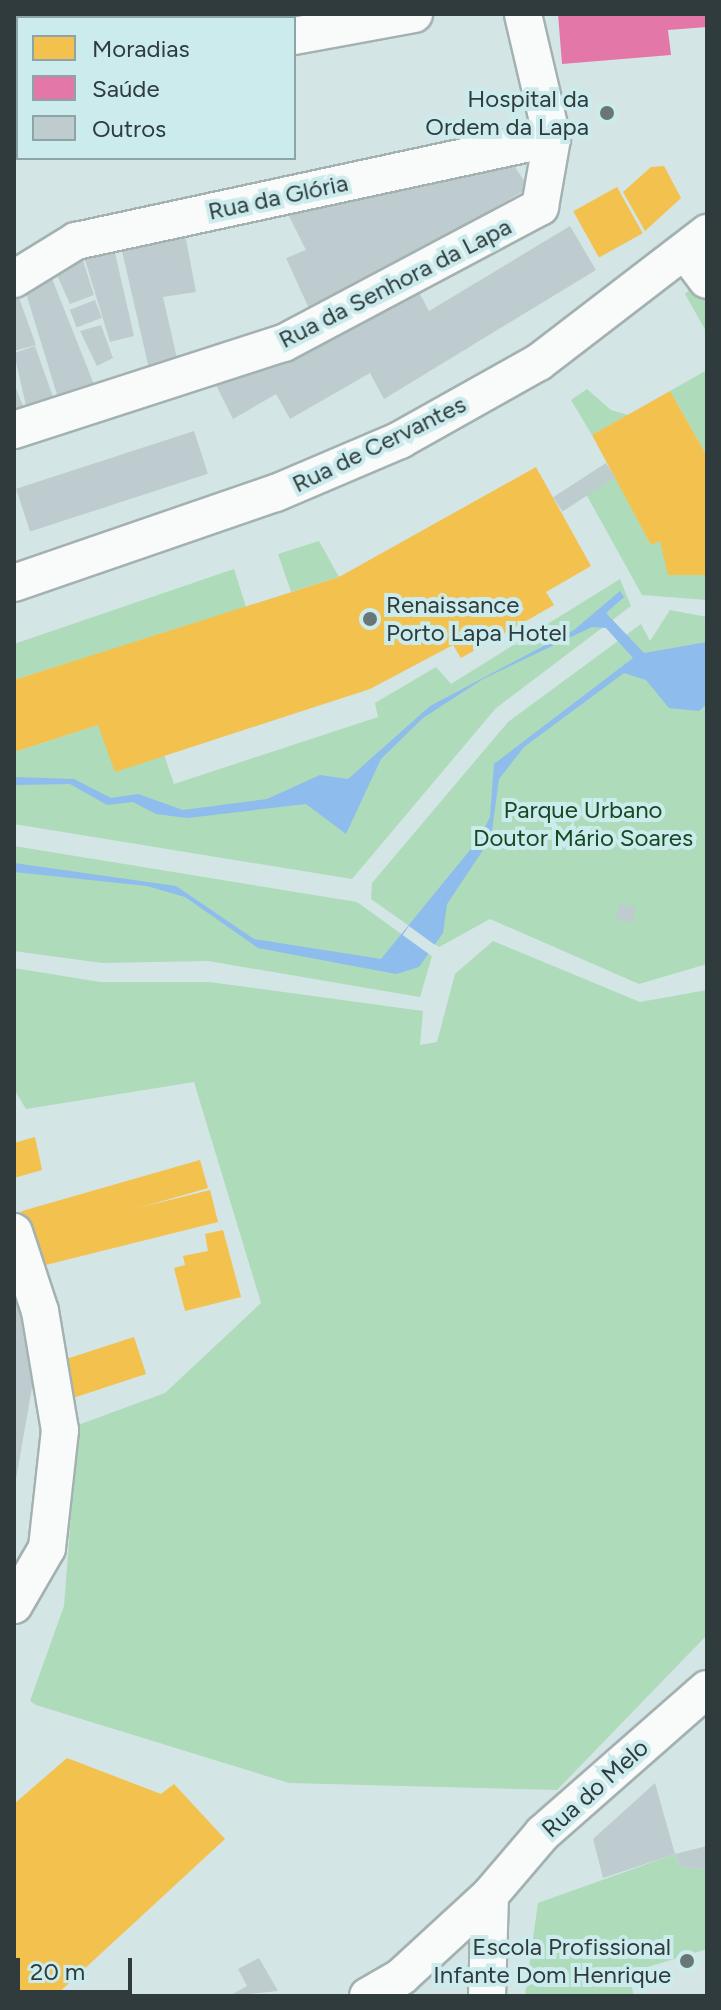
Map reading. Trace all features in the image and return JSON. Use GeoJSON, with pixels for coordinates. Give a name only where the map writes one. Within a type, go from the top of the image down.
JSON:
{"type":"FeatureCollection","features":[{"type":"Feature","properties":{"kind":"street"},"geometry":{"type":"LineString","coordinates":[[296,36],[414,14]]}},
{"type":"Feature","properties":{"kind":"street","name":"Rua da Senhora da Lapa"},"geometry":{"type":"LineString","coordinates":[[14,430],[284,343],[540,207],[552,138],[523,14]]}},
{"type":"Feature","properties":{"kind":"street","name":"Rua da Glória"},"geometry":{"type":"LineString","coordinates":[[14,279],[76,241],[552,138]]}},
{"type":"Feature","properties":{"kind":"street"},"geometry":{"type":"LineString","coordinates":[[696,242],[707,280]]}},
{"type":"Feature","properties":{"kind":"street","name":"Rua de Cervantes"},"geometry":{"type":"LineString","coordinates":[[14,583],[276,493],[400,440],[539,362],[696,242]]}},
{"type":"Feature","properties":{"kind":"street"},"geometry":{"type":"LineString","coordinates":[[14,1232],[40,1311],[60,1430],[47,1548],[14,1605]]}},
{"type":"Feature","properties":{"kind":"street","name":"Rua do Melo"},"geometry":{"type":"LineString","coordinates":[[368,1996],[402,1976],[490,1895],[543,1833],[707,1689]]}},
{"type":"Feature","properties":{"kind":"street"},"geometry":{"type":"LineString","coordinates":[[487,1996],[490,1895]]}},
{"type":"Feature","properties":{"kind":"green space"},"geometry":{"type":"Polygon","coordinates":[[[694,285],[707,303],[707,333],[685,294],[694,285]]]}},
{"type":"Feature","properties":{"kind":"green space"},"geometry":{"type":"Polygon","coordinates":[[[707,370],[707,456],[670,391],[707,370]]]}},
{"type":"Feature","properties":{"kind":"green space"},"geometry":{"type":"Polygon","coordinates":[[[587,389],[611,410],[628,415],[592,435],[571,400],[587,389]]]}},
{"type":"Feature","properties":{"kind":"green space"},"geometry":{"type":"Polygon","coordinates":[[[615,477],[651,545],[660,541],[707,575],[707,600],[642,595],[586,494],[615,477]]]}},
{"type":"Feature","properties":{"kind":"green space"},"geometry":{"type":"Polygon","coordinates":[[[319,541],[339,577],[291,592],[278,554],[319,541]]]}},
{"type":"Feature","properties":{"kind":"green space"},"geometry":{"type":"Polygon","coordinates":[[[234,569],[246,607],[14,680],[14,644],[234,569]]]}},
{"type":"Feature","properties":{"kind":"green space"},"geometry":{"type":"Polygon","coordinates":[[[620,579],[631,606],[496,708],[352,879],[14,824],[14,752],[98,725],[164,755],[174,784],[378,717],[375,703],[436,667],[451,684],[620,579]]]}},
{"type":"Feature","properties":{"kind":"green space","name":"Parque Urbano Doutor Mário Soares"},"geometry":{"type":"Polygon","coordinates":[[[670,610],[707,617],[707,964],[639,984],[490,919],[439,947],[371,899],[372,883],[508,722],[641,624],[650,641],[670,610]]]}},
{"type":"Feature","properties":{"kind":"green space"},"geometry":{"type":"Polygon","coordinates":[[[14,846],[357,902],[432,956],[420,997],[208,961],[102,963],[14,951],[14,846]]]}},
{"type":"Feature","properties":{"kind":"green space"},"geometry":{"type":"Polygon","coordinates":[[[493,941],[640,1002],[707,990],[707,1635],[557,1790],[289,1783],[36,1705],[30,1701],[64,1606],[78,1425],[165,1393],[261,1303],[194,1082],[26,1109],[14,1089],[14,968],[100,982],[209,982],[423,1011],[420,1045],[437,1042],[455,974],[493,941]]]}},
{"type":"Feature","properties":{"kind":"green space"},"geometry":{"type":"Polygon","coordinates":[[[675,1854],[681,1867],[707,1869],[707,1949],[628,1973],[634,1996],[525,1996],[538,1903],[675,1854]]]}},
{"type":"Feature","properties":{"kind":"water"},"geometry":{"type":"Polygon","coordinates":[[[620,591],[624,597],[606,613],[644,653],[707,642],[707,704],[699,711],[669,708],[646,680],[624,673],[524,747],[499,779],[491,838],[447,904],[443,933],[419,967],[396,974],[258,948],[185,897],[147,886],[14,872],[14,863],[176,886],[254,939],[381,959],[479,839],[490,817],[494,764],[633,658],[606,628],[592,627],[483,679],[423,718],[381,759],[346,834],[306,804],[187,818],[156,814],[133,802],[107,805],[70,784],[14,785],[14,777],[74,779],[111,798],[138,794],[183,810],[267,799],[320,775],[348,779],[430,706],[574,630],[620,591]]]}},
{"type":"Feature","properties":{"kind":"pier"},"geometry":{"type":"Polygon","coordinates":[[[409,926],[438,947],[432,956],[403,935],[409,926]]]}},
{"type":"Feature","properties":{"kind":"building: Moradias"},"geometry":{"type":"Polygon","coordinates":[[[664,166],[681,198],[645,231],[623,192],[651,167],[664,166]]]}},
{"type":"Feature","properties":{"kind":"building: Moradias"},"geometry":{"type":"Polygon","coordinates":[[[617,187],[643,233],[599,258],[573,211],[617,187]]]}},
{"type":"Feature","properties":{"kind":"building: Moradias"},"geometry":{"type":"Polygon","coordinates":[[[670,391],[707,456],[707,575],[668,575],[660,541],[651,545],[592,435],[670,391]]]}},
{"type":"Feature","properties":{"kind":"building: Moradias","name":"Renaissance Porto Lapa Hotel"},"geometry":{"type":"Polygon","coordinates":[[[536,467],[591,566],[546,592],[554,605],[461,658],[453,645],[370,689],[115,772],[98,725],[14,752],[14,680],[339,577],[536,467]]]}},
{"type":"Feature","properties":{"kind":"building: Moradias"},"geometry":{"type":"Polygon","coordinates":[[[35,1137],[42,1170],[14,1178],[14,1143],[35,1137]]]}},
{"type":"Feature","properties":{"kind":"building: Moradias"},"geometry":{"type":"Polygon","coordinates":[[[200,1160],[208,1188],[29,1239],[21,1211],[200,1160]]]}},
{"type":"Feature","properties":{"kind":"building: Moradias"},"geometry":{"type":"Polygon","coordinates":[[[210,1190],[218,1222],[37,1267],[29,1235],[210,1190]]]}},
{"type":"Feature","properties":{"kind":"building: Moradias"},"geometry":{"type":"Polygon","coordinates":[[[223,1230],[241,1297],[185,1311],[174,1268],[185,1265],[183,1256],[208,1251],[205,1234],[223,1230]]]}},
{"type":"Feature","properties":{"kind":"building: Moradias"},"geometry":{"type":"Polygon","coordinates":[[[134,1337],[146,1374],[73,1398],[61,1361],[134,1337]]]}},
{"type":"Feature","properties":{"kind":"building: Moradias"},"geometry":{"type":"Polygon","coordinates":[[[67,1758],[161,1794],[174,1784],[225,1839],[55,1996],[14,1996],[14,1804],[67,1758]]]}},
{"type":"Feature","properties":{"kind":"building: Saúde"},"geometry":{"type":"Polygon","coordinates":[[[558,14],[707,14],[707,27],[668,30],[671,55],[562,64],[558,14]]]}},
{"type":"Feature","properties":{"kind":"building: Outros"},"geometry":{"type":"Polygon","coordinates":[[[276,14],[328,14],[296,18],[276,14]]]}},
{"type":"Feature","properties":{"kind":"building: Outros"},"geometry":{"type":"Polygon","coordinates":[[[507,155],[529,188],[311,313],[286,258],[306,250],[282,202],[507,155]]]}},
{"type":"Feature","properties":{"kind":"building: Outros"},"geometry":{"type":"Polygon","coordinates":[[[183,224],[196,292],[163,297],[179,367],[150,373],[119,238],[183,224]]]}},
{"type":"Feature","properties":{"kind":"building: Outros"},"geometry":{"type":"Polygon","coordinates":[[[570,226],[596,270],[384,399],[370,373],[290,419],[276,394],[233,419],[210,373],[414,283],[429,311],[570,226]]]}},
{"type":"Feature","properties":{"kind":"building: Outros"},"geometry":{"type":"Polygon","coordinates":[[[113,244],[134,336],[110,342],[82,250],[113,244]]]}},
{"type":"Feature","properties":{"kind":"building: Outros"},"geometry":{"type":"Polygon","coordinates":[[[79,248],[94,295],[70,304],[52,264],[79,248]]]}},
{"type":"Feature","properties":{"kind":"building: Outros"},"geometry":{"type":"Polygon","coordinates":[[[47,266],[95,387],[58,398],[22,280],[47,266]]]}},
{"type":"Feature","properties":{"kind":"building: Outros"},"geometry":{"type":"Polygon","coordinates":[[[14,284],[36,345],[14,351],[14,284]]]}},
{"type":"Feature","properties":{"kind":"building: Outros"},"geometry":{"type":"Polygon","coordinates":[[[95,300],[102,318],[77,327],[70,310],[95,300]]]}},
{"type":"Feature","properties":{"kind":"building: Outros"},"geometry":{"type":"Polygon","coordinates":[[[101,325],[113,358],[97,366],[80,331],[101,325]]]}},
{"type":"Feature","properties":{"kind":"building: Outros"},"geometry":{"type":"Polygon","coordinates":[[[35,346],[53,397],[26,406],[14,353],[35,346]]]}},
{"type":"Feature","properties":{"kind":"building: Outros"},"geometry":{"type":"Polygon","coordinates":[[[14,383],[23,406],[14,410],[14,383]]]}},
{"type":"Feature","properties":{"kind":"building: Outros"},"geometry":{"type":"Polygon","coordinates":[[[194,431],[208,474],[30,532],[16,489],[194,431]]]}},
{"type":"Feature","properties":{"kind":"building: Outros"},"geometry":{"type":"Polygon","coordinates":[[[606,463],[615,477],[562,512],[553,497],[606,463]]]}},
{"type":"Feature","properties":{"kind":"building: Outros"},"geometry":{"type":"Polygon","coordinates":[[[619,904],[636,907],[633,923],[616,920],[619,904]]]}},
{"type":"Feature","properties":{"kind":"building: Outros"},"geometry":{"type":"Polygon","coordinates":[[[14,1271],[33,1382],[15,1485],[14,1484],[14,1271]]]}},
{"type":"Feature","properties":{"kind":"building: Outros"},"geometry":{"type":"Polygon","coordinates":[[[655,1783],[675,1854],[603,1878],[593,1839],[655,1783]]]}},
{"type":"Feature","properties":{"kind":"building: Outros"},"geometry":{"type":"Polygon","coordinates":[[[707,1846],[707,1869],[681,1867],[675,1854],[707,1846]]]}},
{"type":"Feature","properties":{"kind":"building: Outros"},"geometry":{"type":"Polygon","coordinates":[[[259,1958],[278,1991],[229,1996],[247,1986],[238,1969],[259,1958]]]}},
{"type":"Feature","properties":{"kind":"place","name":"Hospital da Ordem da Lapa"},"geometry":{"type":"Point","coordinates":[607,113]}},
{"type":"Feature","properties":{"kind":"place","name":"Renaissance Porto Lapa Hotel"},"geometry":{"type":"Point","coordinates":[370,619]}},
{"type":"Feature","properties":{"kind":"place","name":"Escola Profissional Infante Dom Henrique"},"geometry":{"type":"Point","coordinates":[687,1961]}}]}
